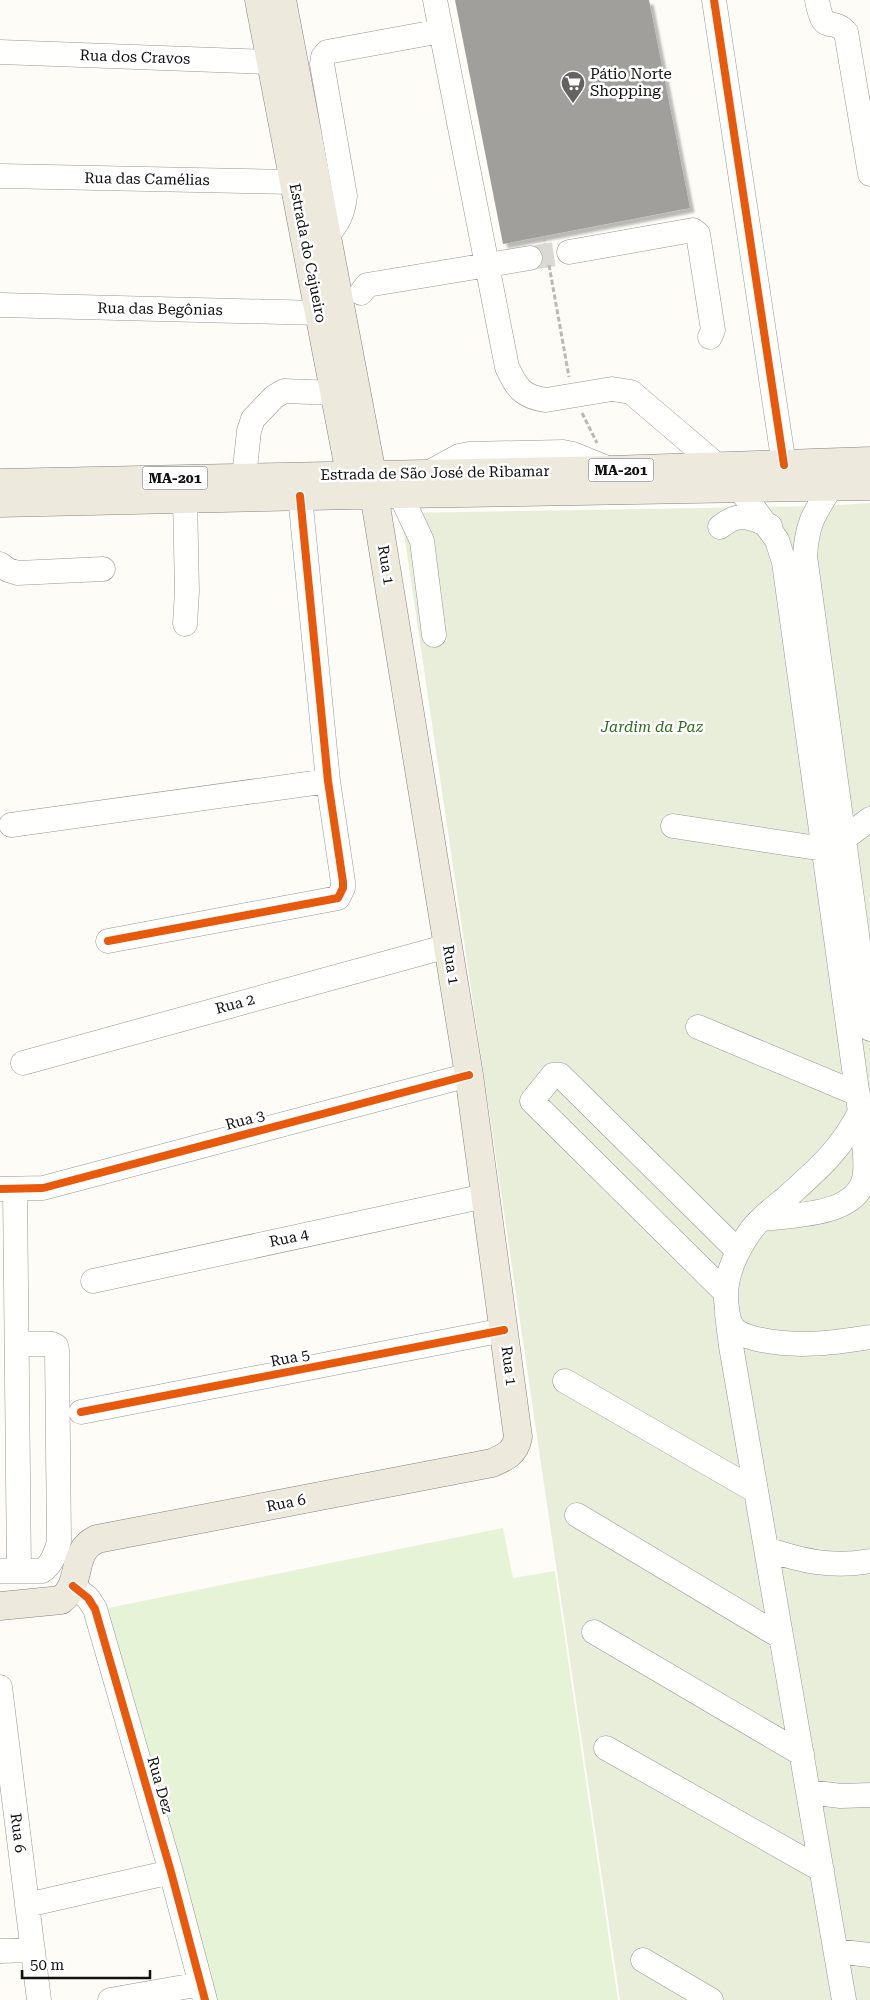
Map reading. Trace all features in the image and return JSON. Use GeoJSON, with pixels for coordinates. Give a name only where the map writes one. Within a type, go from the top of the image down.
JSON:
{"type":"FeatureCollection","features":[{"type":"Feature","properties":{"kind":"main road","name":"Estrada do Cajueiro"},"geometry":{"type":"LineString","coordinates":[[259,0],[294,182],[316,238],[319,312],[335,393],[374,484]]}},
{"type":"Feature","properties":{"kind":"main road","name":"Estrada do Cajueiro"},"geometry":{"type":"LineString","coordinates":[[282,0],[316,238],[374,484]]}},
{"type":"Feature","properties":{"kind":"main road","name":"Estrada de São José de Ribamar"},"geometry":{"type":"LineString","coordinates":[[0,503],[300,496],[428,474],[719,467],[870,461]]}},
{"type":"Feature","properties":{"kind":"main road","name":"Estrada de São José de Ribamar"},"geometry":{"type":"LineString","coordinates":[[0,483],[244,477],[374,484],[739,488],[870,486]]}},
{"type":"Feature","properties":{"kind":"main road","name":"Rua 1"},"geometry":{"type":"LineString","coordinates":[[374,484],[469,1075],[518,1437]]}},
{"type":"Feature","properties":{"kind":"main road","name":"Rua 6"},"geometry":{"type":"LineString","coordinates":[[73,1586],[82,1551],[90,1543],[97,1540],[492,1462],[505,1458],[513,1452],[518,1437]]}},
{"type":"Feature","properties":{"kind":"main road"},"geometry":{"type":"LineString","coordinates":[[0,1606],[55,1601],[66,1596],[73,1586]]}},
{"type":"Feature","properties":{"kind":"street"},"geometry":{"type":"LineString","coordinates":[[435,0],[488,264],[506,367],[515,385],[525,394],[536,399],[546,400],[612,389],[631,392],[719,467]]}},
{"type":"Feature","properties":{"kind":"street"},"geometry":{"type":"LineString","coordinates":[[714,0],[784,465]]}},
{"type":"Feature","properties":{"kind":"street"},"geometry":{"type":"LineString","coordinates":[[817,0],[820,18],[828,25],[841,27],[846,32],[870,174]]}},
{"type":"Feature","properties":{"kind":"street"},"geometry":{"type":"LineString","coordinates":[[316,238],[339,222],[344,210],[345,196],[322,64],[323,57],[327,52],[441,31]]}},
{"type":"Feature","properties":{"kind":"street","name":"Rua dos Cravos"},"geometry":{"type":"LineString","coordinates":[[0,52],[271,62]]}},
{"type":"Feature","properties":{"kind":"street","name":"Rua das Camélias"},"geometry":{"type":"LineString","coordinates":[[0,176],[294,182]]}},
{"type":"Feature","properties":{"kind":"street"},"geometry":{"type":"LineString","coordinates":[[361,293],[367,284],[693,230],[698,234],[713,330],[710,337]]}},
{"type":"Feature","properties":{"kind":"street","name":"Rua das Begônias"},"geometry":{"type":"LineString","coordinates":[[0,305],[319,312]]}},
{"type":"Feature","properties":{"kind":"street"},"geometry":{"type":"LineString","coordinates":[[244,477],[249,431],[253,419],[274,397],[284,391],[335,393]]}},
{"type":"Feature","properties":{"kind":"street"},"geometry":{"type":"LineString","coordinates":[[374,484],[422,541],[434,635]]}},
{"type":"Feature","properties":{"kind":"street"},"geometry":{"type":"LineString","coordinates":[[720,527],[729,520],[742,517],[757,520],[778,530],[795,531],[807,525],[831,487]]}},
{"type":"Feature","properties":{"kind":"street"},"geometry":{"type":"LineString","coordinates":[[739,488],[777,540],[784,562],[834,843],[865,953],[870,1029]]}},
{"type":"Feature","properties":{"kind":"street"},"geometry":{"type":"LineString","coordinates":[[108,940],[338,898],[343,888],[328,781],[300,496]]}},
{"type":"Feature","properties":{"kind":"street"},"geometry":{"type":"LineString","coordinates":[[185,498],[187,591],[185,624]]}},
{"type":"Feature","properties":{"kind":"street"},"geometry":{"type":"LineString","coordinates":[[762,1219],[831,1209],[852,1199],[860,1189],[865,1172],[806,556],[807,530],[811,519]]}},
{"type":"Feature","properties":{"kind":"street"},"geometry":{"type":"LineString","coordinates":[[0,564],[8,570],[18,573],[103,569]]}},
{"type":"Feature","properties":{"kind":"street"},"geometry":{"type":"LineString","coordinates":[[11,825],[328,781]]}},
{"type":"Feature","properties":{"kind":"street"},"geometry":{"type":"LineString","coordinates":[[673,826],[834,843],[870,819]]}},
{"type":"Feature","properties":{"kind":"street","name":"Rua 2"},"geometry":{"type":"LineString","coordinates":[[23,1063],[448,946]]}},
{"type":"Feature","properties":{"kind":"street"},"geometry":{"type":"LineString","coordinates":[[698,1027],[859,1103]]}},
{"type":"Feature","properties":{"kind":"street","name":"Rua 3"},"geometry":{"type":"LineString","coordinates":[[15,1189],[43,1188],[469,1075]]}},
{"type":"Feature","properties":{"kind":"street"},"geometry":{"type":"LineString","coordinates":[[738,1251],[560,1075],[553,1075],[532,1101],[726,1302],[729,1321],[737,1331],[748,1337],[772,1343],[818,1345],[870,1337]]}},
{"type":"Feature","properties":{"kind":"street"},"geometry":{"type":"LineString","coordinates":[[844,2000],[731,1346],[726,1302],[738,1251],[754,1227],[825,1164],[836,1150],[859,1103]]}},
{"type":"Feature","properties":{"kind":"street"},"geometry":{"type":"LineString","coordinates":[[15,1189],[17,1344],[9,1571],[37,1571],[47,1568],[58,1548],[59,1541],[57,1350],[56,1346],[52,1344],[17,1344]]}},
{"type":"Feature","properties":{"kind":"street","name":"Rua 4"},"geometry":{"type":"LineString","coordinates":[[93,1281],[485,1196]]}},
{"type":"Feature","properties":{"kind":"street","name":"Rua 5"},"geometry":{"type":"LineString","coordinates":[[81,1412],[504,1330]]}},
{"type":"Feature","properties":{"kind":"street"},"geometry":{"type":"LineString","coordinates":[[565,1381],[756,1491]]}},
{"type":"Feature","properties":{"kind":"street"},"geometry":{"type":"LineString","coordinates":[[577,1515],[782,1637]]}},
{"type":"Feature","properties":{"kind":"street"},"geometry":{"type":"LineString","coordinates":[[766,1550],[802,1561],[824,1564],[852,1564],[870,1561]]}},
{"type":"Feature","properties":{"kind":"street","name":"Rua Dez"},"geometry":{"type":"LineString","coordinates":[[73,1586],[88,1598],[95,1609],[171,1872],[203,1992]]}},
{"type":"Feature","properties":{"kind":"street"},"geometry":{"type":"LineString","coordinates":[[594,1632],[802,1754]]}},
{"type":"Feature","properties":{"kind":"street","name":"Rua 6"},"geometry":{"type":"LineString","coordinates":[[0,1687],[4,1759],[27,1905],[38,2000]]}},
{"type":"Feature","properties":{"kind":"street"},"geometry":{"type":"LineString","coordinates":[[606,1748],[822,1870]]}},
{"type":"Feature","properties":{"kind":"street"},"geometry":{"type":"LineString","coordinates":[[808,1792],[841,1796],[870,1795]]}},
{"type":"Feature","properties":{"kind":"street"},"geometry":{"type":"LineString","coordinates":[[27,1905],[171,1872]]}},
{"type":"Feature","properties":{"kind":"street"},"geometry":{"type":"LineString","coordinates":[[0,1951],[33,1950]]}},
{"type":"Feature","properties":{"kind":"street"},"geometry":{"type":"LineString","coordinates":[[836,1951],[870,1955]]}},
{"type":"Feature","properties":{"kind":"street"},"geometry":{"type":"LineString","coordinates":[[643,1960],[711,2000]]}},
{"type":"Feature","properties":{"kind":"street"},"geometry":{"type":"LineString","coordinates":[[110,2000],[203,1992]]}},
{"type":"Feature","properties":{"kind":"path"},"geometry":{"type":"LineString","coordinates":[[544,236],[572,396],[611,470]]}},
{"type":"Feature","properties":{"kind":"green space","name":"Jardim da Paz"},"geometry":{"type":"Polygon","coordinates":[[[870,503],[870,2000],[620,2000],[401,513],[825,506],[870,503]]]}},
{"type":"Feature","properties":{"kind":"green space"},"geometry":{"type":"Polygon","coordinates":[[[503,1528],[513,1578],[555,1571],[618,2000],[211,2000],[103,1609],[503,1528]]]}},
{"type":"Feature","properties":{"kind":"building","name":"Pátio Norte Shopping"},"geometry":{"type":"Polygon","coordinates":[[[455,0],[649,0],[690,208],[503,244],[455,0]]]}},
{"type":"Feature","properties":{"kind":"tunnel"},"geometry":{"type":"LineString","coordinates":[[530,258],[569,252]]}},
{"type":"Feature","properties":{"kind":"cycle path"},"geometry":{"type":"LineString","coordinates":[[714,0],[784,465]]}},
{"type":"Feature","properties":{"kind":"cycle path"},"geometry":{"type":"LineString","coordinates":[[108,941],[338,898],[343,888],[328,781],[300,496]]}},
{"type":"Feature","properties":{"kind":"cycle path"},"geometry":{"type":"LineString","coordinates":[[0,1189],[43,1188],[469,1075]]}},
{"type":"Feature","properties":{"kind":"cycle path"},"geometry":{"type":"LineString","coordinates":[[81,1412],[504,1330]]}},
{"type":"Feature","properties":{"kind":"cycle path"},"geometry":{"type":"LineString","coordinates":[[73,1586],[88,1598],[95,1609],[171,1872],[205,2000]]}},
{"type":"Feature","properties":{"kind":"place","name":"Pátio Norte Shopping"},"geometry":{"type":"Point","coordinates":[573,104]}}]}
